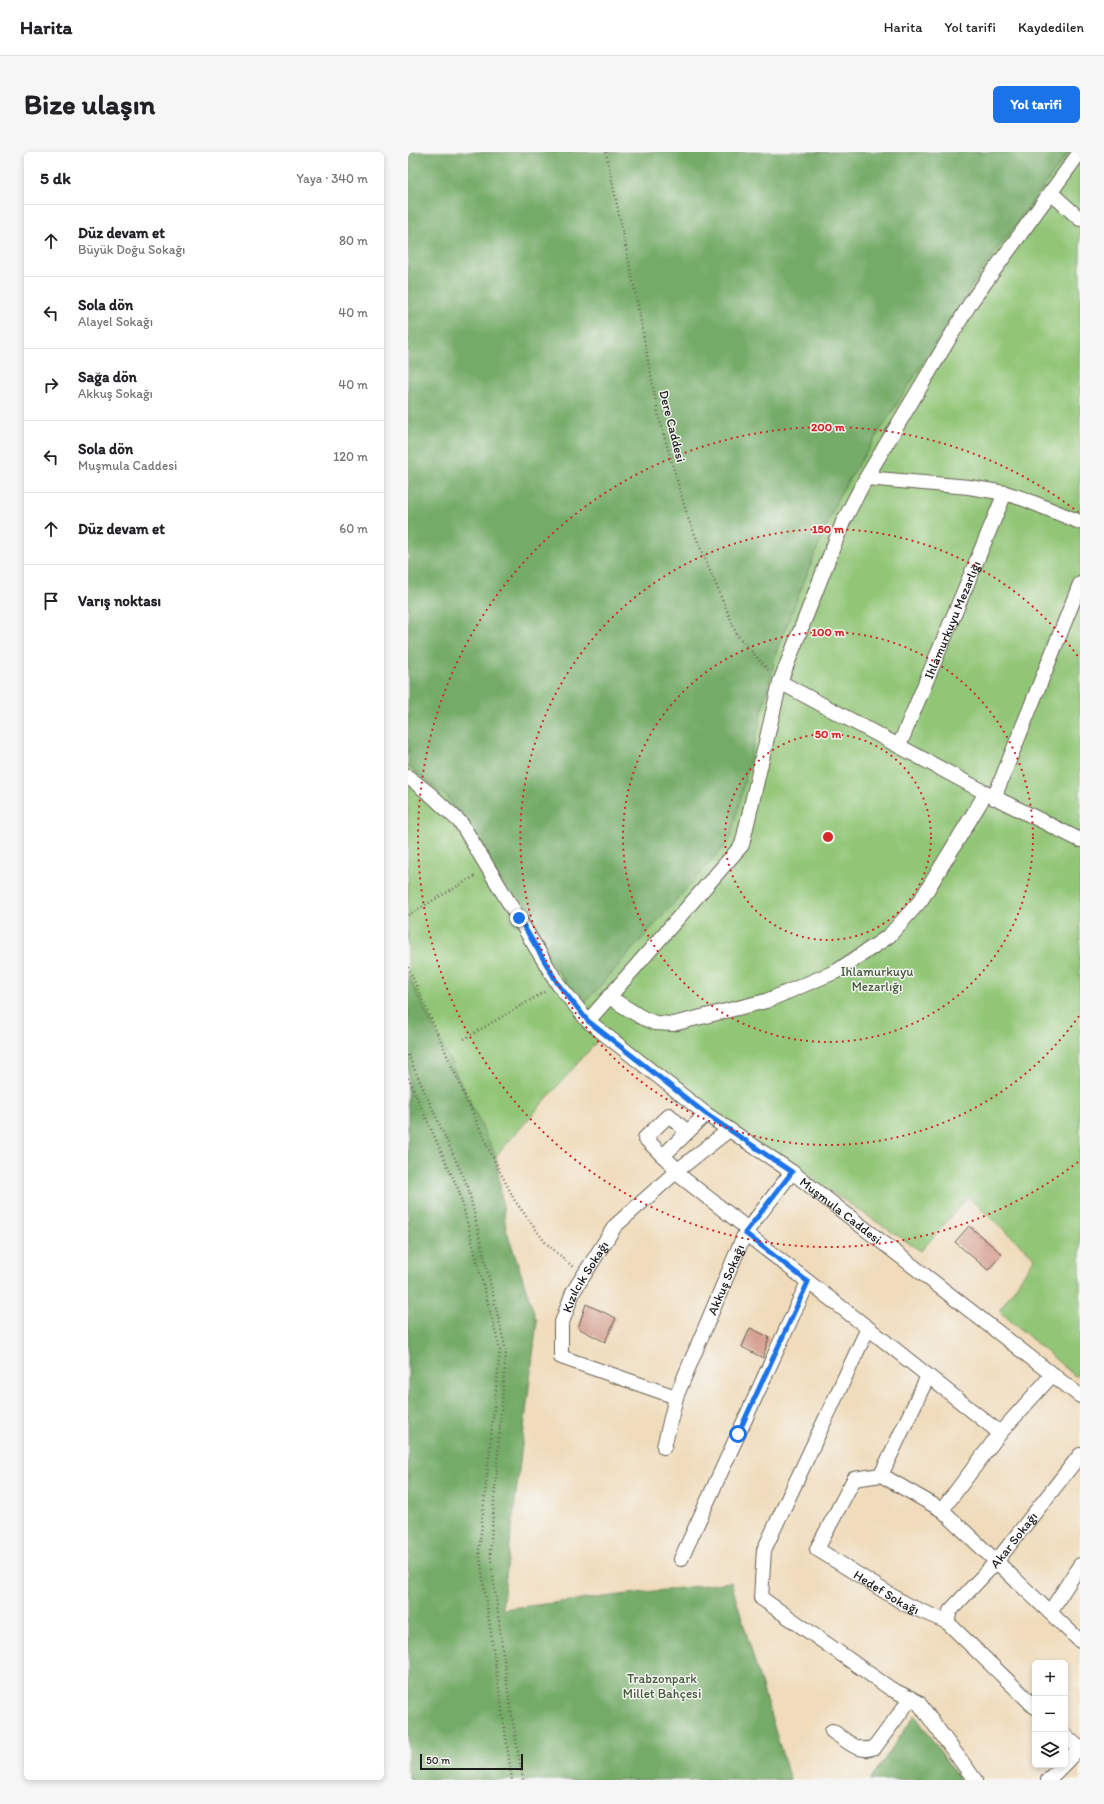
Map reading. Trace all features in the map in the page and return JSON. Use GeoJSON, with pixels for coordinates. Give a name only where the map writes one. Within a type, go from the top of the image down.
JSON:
{"type":"FeatureCollection","features":[{"type":"Feature","properties":{"kind":"street"},"geometry":{"type":"LineString","coordinates":[[588,1021],[742,845],[780,682],[843,522],[866,478],[972,302],[1080,152]]}},
{"type":"Feature","properties":{"kind":"street"},"geometry":{"type":"LineString","coordinates":[[1050,192],[1080,219]]}},
{"type":"Feature","properties":{"kind":"street"},"geometry":{"type":"LineString","coordinates":[[866,478],[968,487],[1005,493],[1024,499],[1080,522]]}},
{"type":"Feature","properties":{"kind":"street","name":"Ihlamurkuyu Mezarlığı"},"geometry":{"type":"LineString","coordinates":[[899,746],[1005,493]]}},
{"type":"Feature","properties":{"kind":"street"},"geometry":{"type":"LineString","coordinates":[[609,997],[641,1017],[655,1023],[673,1024],[766,1001],[837,971],[888,936],[921,900],[990,796],[1080,584]]}},
{"type":"Feature","properties":{"kind":"street"},"geometry":{"type":"LineString","coordinates":[[780,682],[990,796],[1080,840]]}},
{"type":"Feature","properties":{"kind":"street","name":"Muşmula Caddesi"},"geometry":{"type":"LineString","coordinates":[[408,777],[430,794],[461,823],[558,984],[588,1021],[706,1114],[792,1172],[1053,1374],[1077,1390]]}},
{"type":"Feature","properties":{"kind":"street"},"geometry":{"type":"LineString","coordinates":[[663,1156],[706,1114]]}},
{"type":"Feature","properties":{"kind":"street"},"geometry":{"type":"LineString","coordinates":[[687,1132],[669,1115],[644,1138],[676,1171],[808,1282],[1000,1433]]}},
{"type":"Feature","properties":{"kind":"street","name":"Kızılcık Sokağı"},"geometry":{"type":"LineString","coordinates":[[676,1398],[561,1357],[561,1325],[573,1292],[615,1226],[676,1171],[729,1130]]}},
{"type":"Feature","properties":{"kind":"street","name":"Akkuş Sokağı"},"geometry":{"type":"LineString","coordinates":[[664,1447],[676,1398],[747,1231],[792,1172]]}},
{"type":"Feature","properties":{"kind":"street"},"geometry":{"type":"LineString","coordinates":[[681,1559],[808,1282]]}},
{"type":"Feature","properties":{"kind":"street"},"geometry":{"type":"LineString","coordinates":[[868,1328],[764,1550],[761,1598],[891,1688],[918,1702],[975,1780]]}},
{"type":"Feature","properties":{"kind":"street"},"geometry":{"type":"LineString","coordinates":[[942,1510],[1000,1433],[1053,1374]]}},
{"type":"Feature","properties":{"kind":"street"},"geometry":{"type":"LineString","coordinates":[[928,1376],[880,1475],[942,1510],[1080,1641]]}},
{"type":"Feature","properties":{"kind":"street","name":"Akar Sokağı"},"geometry":{"type":"LineString","coordinates":[[947,1622],[950,1611],[996,1562],[1080,1454]]}},
{"type":"Feature","properties":{"kind":"street","name":"Hedef Sokağı"},"geometry":{"type":"LineString","coordinates":[[880,1475],[854,1479],[817,1549],[905,1604],[947,1622],[1032,1704]]}},
{"type":"Feature","properties":{"kind":"street"},"geometry":{"type":"LineString","coordinates":[[1050,1612],[1080,1565]]}},
{"type":"Feature","properties":{"kind":"street"},"geometry":{"type":"LineString","coordinates":[[832,1731],[859,1749],[871,1749],[875,1747],[911,1698]]}},
{"type":"Feature","properties":{"kind":"street"},"geometry":{"type":"LineString","coordinates":[[1068,1738],[1079,1748],[1068,1760]]}},
{"type":"Feature","properties":{"kind":"street"},"geometry":{"type":"LineString","coordinates":[[1048,1780],[1060,1768]]}},
{"type":"Feature","properties":{"kind":"path","name":"Dere Caddesi"},"geometry":{"type":"LineString","coordinates":[[606,152],[637,301],[659,418],[688,518],[737,635],[780,682]]}},
{"type":"Feature","properties":{"kind":"path"},"geometry":{"type":"LineString","coordinates":[[408,915],[489,868]]}},
{"type":"Feature","properties":{"kind":"path"},"geometry":{"type":"LineString","coordinates":[[408,967],[487,1144],[515,1201],[545,1242],[583,1277]]}},
{"type":"Feature","properties":{"kind":"path"},"geometry":{"type":"LineString","coordinates":[[464,1039],[558,984]]}},
{"type":"Feature","properties":{"kind":"path"},"geometry":{"type":"LineString","coordinates":[[408,1055],[468,1187],[506,1351],[490,1552],[509,1699],[523,1780]]}},
{"type":"Feature","properties":{"kind":"path"},"geometry":{"type":"LineString","coordinates":[[408,1078],[459,1191],[500,1350],[479,1551],[512,1780]]}},
{"type":"Feature","properties":{"kind":"green space"},"geometry":{"type":"Polygon","coordinates":[[[408,152],[1069,152],[980,273],[838,497],[778,646],[730,840],[581,1007],[448,798],[408,766],[408,152]]]}},
{"type":"Feature","properties":{"kind":"green space","name":"Ihlamurkuyu Mezarlığı"},"geometry":{"type":"Polygon","coordinates":[[[1069,152],[1080,152],[1080,1375],[1075,1376],[999,1311],[1035,1258],[968,1197],[921,1251],[599,1039],[496,1156],[408,975],[408,766],[448,798],[581,1007],[729,840],[778,646],[838,497],[980,273],[1069,152]]]}},
{"type":"Feature","properties":{"kind":"green space","name":"Trabzonpark Millet Bahçesi"},"geometry":{"type":"Polygon","coordinates":[[[408,975],[496,1156],[506,1228],[537,1322],[502,1609],[731,1582],[790,1780],[408,1780],[408,975]]]}},
{"type":"Feature","properties":{"kind":"green space"},"geometry":{"type":"Polygon","coordinates":[[[915,1715],[960,1780],[870,1780],[915,1715]]]}},
{"type":"Feature","properties":{"kind":"building"},"geometry":{"type":"Polygon","coordinates":[[[969,1226],[1002,1254],[988,1270],[955,1242],[969,1226]]]}},
{"type":"Feature","properties":{"kind":"building"},"geometry":{"type":"Polygon","coordinates":[[[586,1304],[616,1318],[605,1342],[578,1328],[586,1304]]]}},
{"type":"Feature","properties":{"kind":"building"},"geometry":{"type":"Polygon","coordinates":[[[750,1328],[769,1337],[763,1358],[742,1347],[750,1328]]]}},
{"type":"Feature","properties":{"kind":"route"},"geometry":{"type":"LineString","coordinates":[[519,918],[558,984],[588,1021],[706,1114],[792,1172],[745,1233],[808,1282],[738,1434]]}}]}
